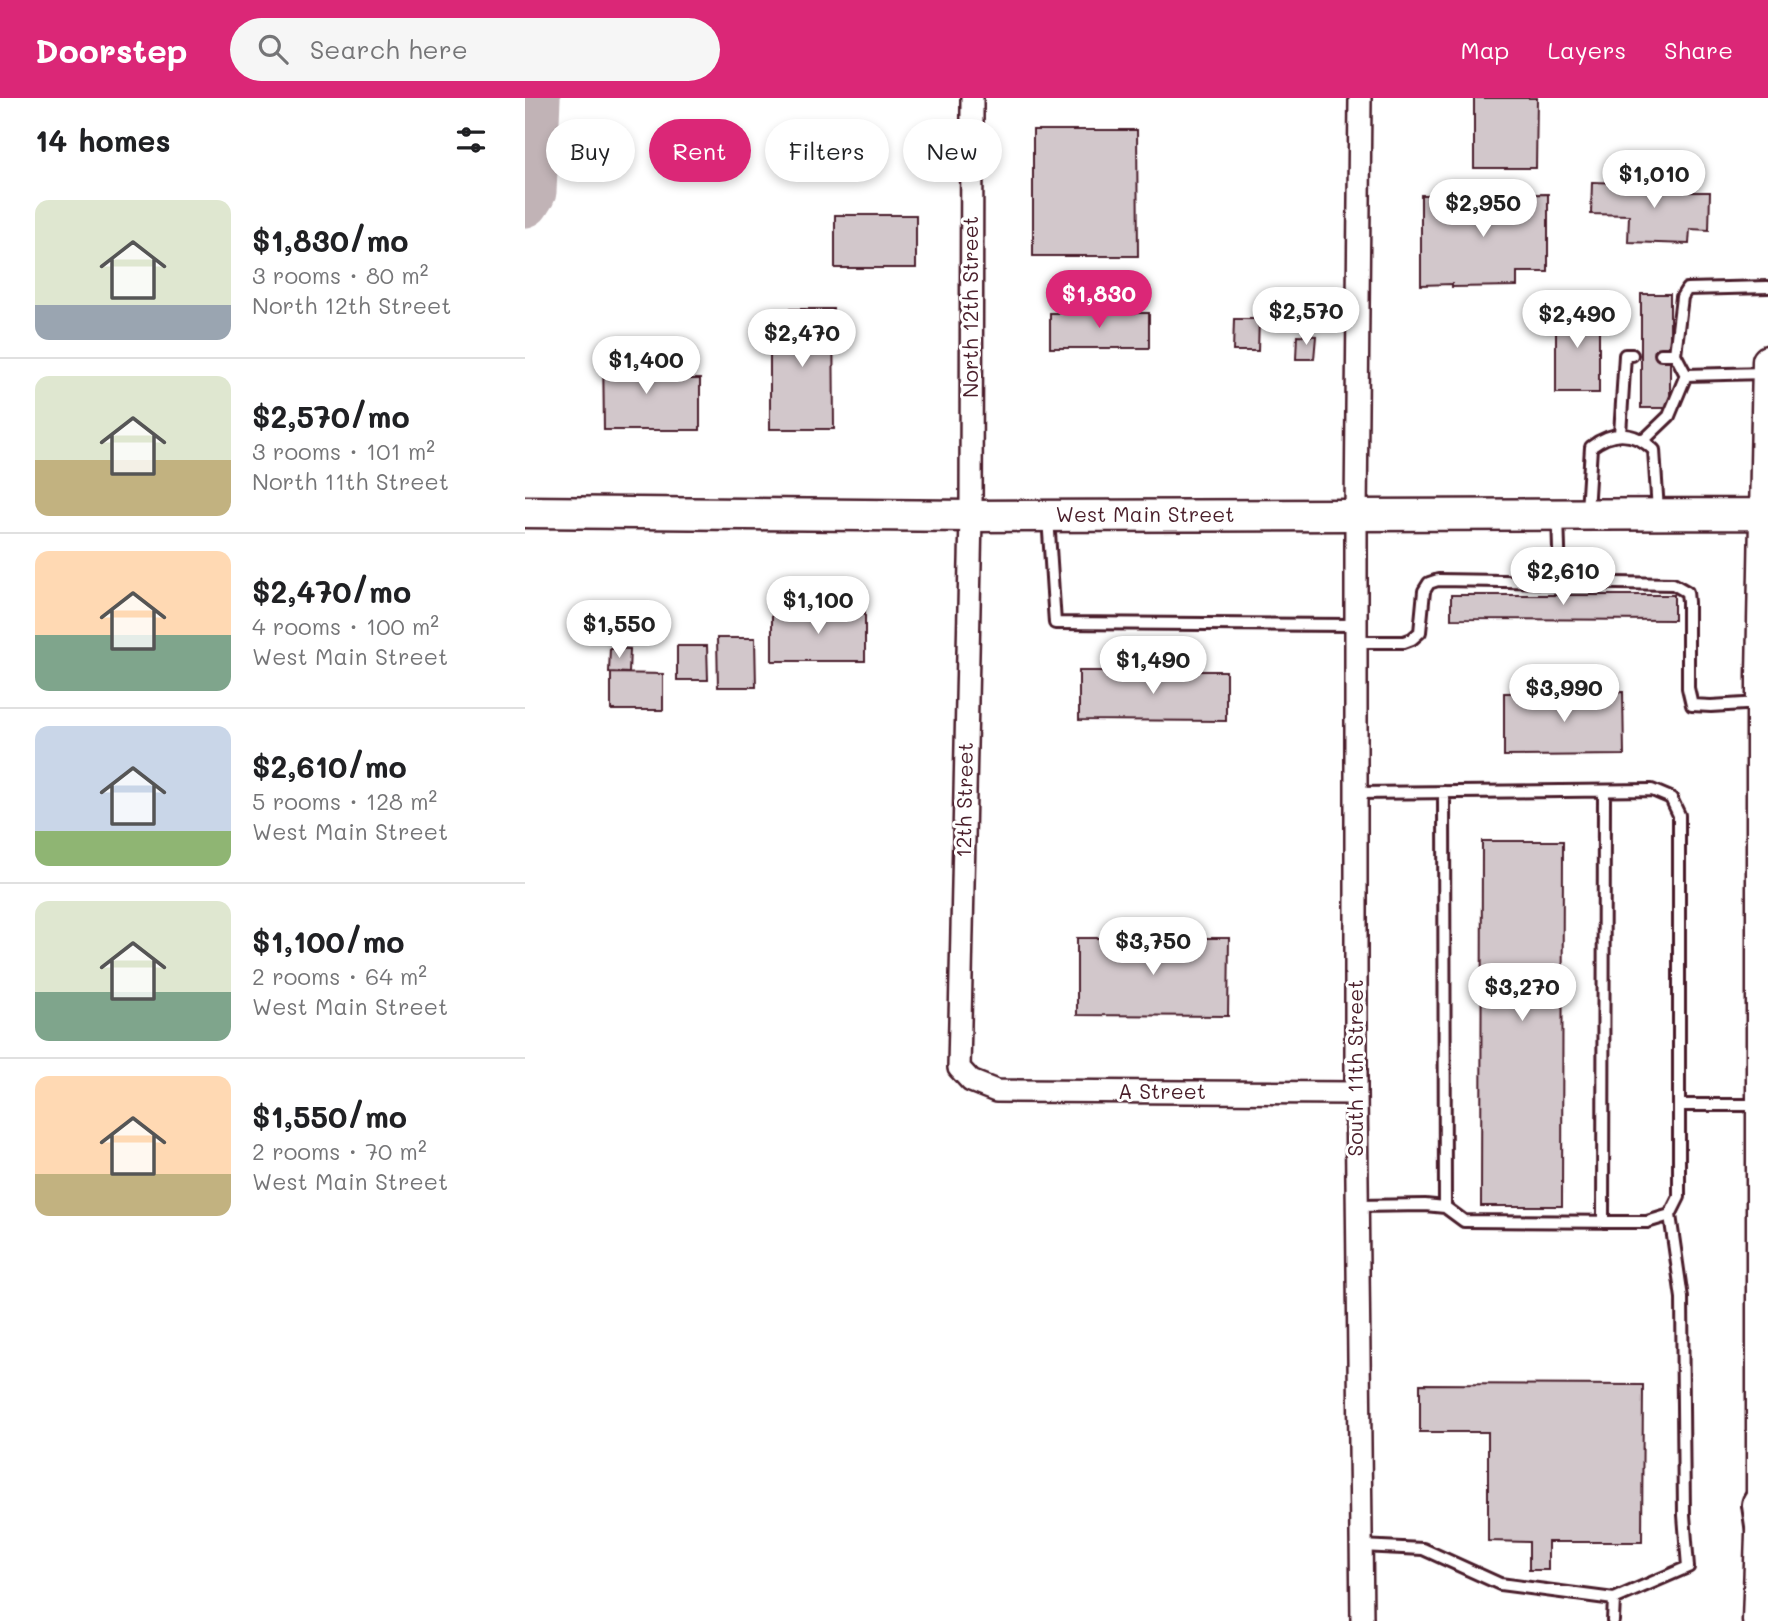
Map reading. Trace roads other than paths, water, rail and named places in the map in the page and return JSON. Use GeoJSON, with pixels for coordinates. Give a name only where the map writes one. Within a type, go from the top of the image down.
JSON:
{"type":"FeatureCollection","features":[{"type":"Feature","properties":{"kind":"highway"},"geometry":{"type":"LineString","coordinates":[[1762,1505],[1768,1545]]}},
{"type":"Feature","properties":{"kind":"main road"},"geometry":{"type":"LineString","coordinates":[[1758,1621],[1762,1505],[1764,683],[1768,361]]}},
{"type":"Feature","properties":{"kind":"main road","name":"West Main Street"},"geometry":{"type":"LineString","coordinates":[[525,512],[971,516],[1767,513]]}},
{"type":"Feature","properties":{"kind":"street","name":"North 12th Street"},"geometry":{"type":"LineString","coordinates":[[971,516],[972,98]]}},
{"type":"Feature","properties":{"kind":"street","name":"South 11th Street"},"geometry":{"type":"LineString","coordinates":[[1360,98],[1356,514],[1356,1093],[1362,1621]]}},
{"type":"Feature","properties":{"kind":"street","name":"12th Street"},"geometry":{"type":"LineString","coordinates":[[971,516],[959,1068],[971,1081]]}},
{"type":"Feature","properties":{"kind":"street","name":"A Street"},"geometry":{"type":"LineString","coordinates":[[971,1081],[996,1091],[1356,1093]]}},
{"type":"Feature","properties":{"kind":"lane"},"geometry":{"type":"LineString","coordinates":[[1686,375],[1675,354],[1682,297],[1688,289],[1768,287]]}},
{"type":"Feature","properties":{"kind":"lane"},"geometry":{"type":"LineString","coordinates":[[1661,354],[1675,354]]}},
{"type":"Feature","properties":{"kind":"lane"},"geometry":{"type":"LineString","coordinates":[[1620,433],[1625,355],[1632,355]]}},
{"type":"Feature","properties":{"kind":"lane"},"geometry":{"type":"LineString","coordinates":[[1686,375],[1767,373]]}},
{"type":"Feature","properties":{"kind":"lane"},"geometry":{"type":"LineString","coordinates":[[1644,440],[1669,416],[1686,375]]}},
{"type":"Feature","properties":{"kind":"lane"},"geometry":{"type":"LineString","coordinates":[[1587,514],[1591,447],[1601,439],[1620,433],[1644,440],[1654,450],[1658,513]]}},
{"type":"Feature","properties":{"kind":"lane"},"geometry":{"type":"LineString","coordinates":[[1558,514],[1560,582]]}},
{"type":"Feature","properties":{"kind":"lane"},"geometry":{"type":"LineString","coordinates":[[1048,515],[1055,622],[1356,633],[1404,642],[1420,632],[1424,591],[1429,583],[1438,580],[1673,584],[1687,592],[1688,688],[1692,705],[1711,706],[1764,683]]}},
{"type":"Feature","properties":{"kind":"lane"},"geometry":{"type":"LineString","coordinates":[[1356,793],[1652,790],[1671,798],[1679,815],[1679,1197],[1670,1215],[1682,1297],[1684,1515],[1688,1567],[1614,1599],[1500,1584],[1423,1549],[1361,1546]]}},
{"type":"Feature","properties":{"kind":"lane"},"geometry":{"type":"LineString","coordinates":[[1603,1222],[1604,791]]}},
{"type":"Feature","properties":{"kind":"lane"},"geometry":{"type":"LineString","coordinates":[[1444,792],[1445,1207]]}},
{"type":"Feature","properties":{"kind":"lane"},"geometry":{"type":"LineString","coordinates":[[1679,1105],[1762,1105]]}},
{"type":"Feature","properties":{"kind":"lane"},"geometry":{"type":"LineString","coordinates":[[1357,1206],[1445,1207],[1464,1221],[1647,1222],[1670,1215]]}},
{"type":"Feature","properties":{"kind":"lane"},"geometry":{"type":"LineString","coordinates":[[1613,1621],[1614,1599]]}},
{"type":"Feature","properties":{"kind":"waterway"},"geometry":{"type":"LineString","coordinates":[[525,203],[532,192],[536,98]]}}]}
